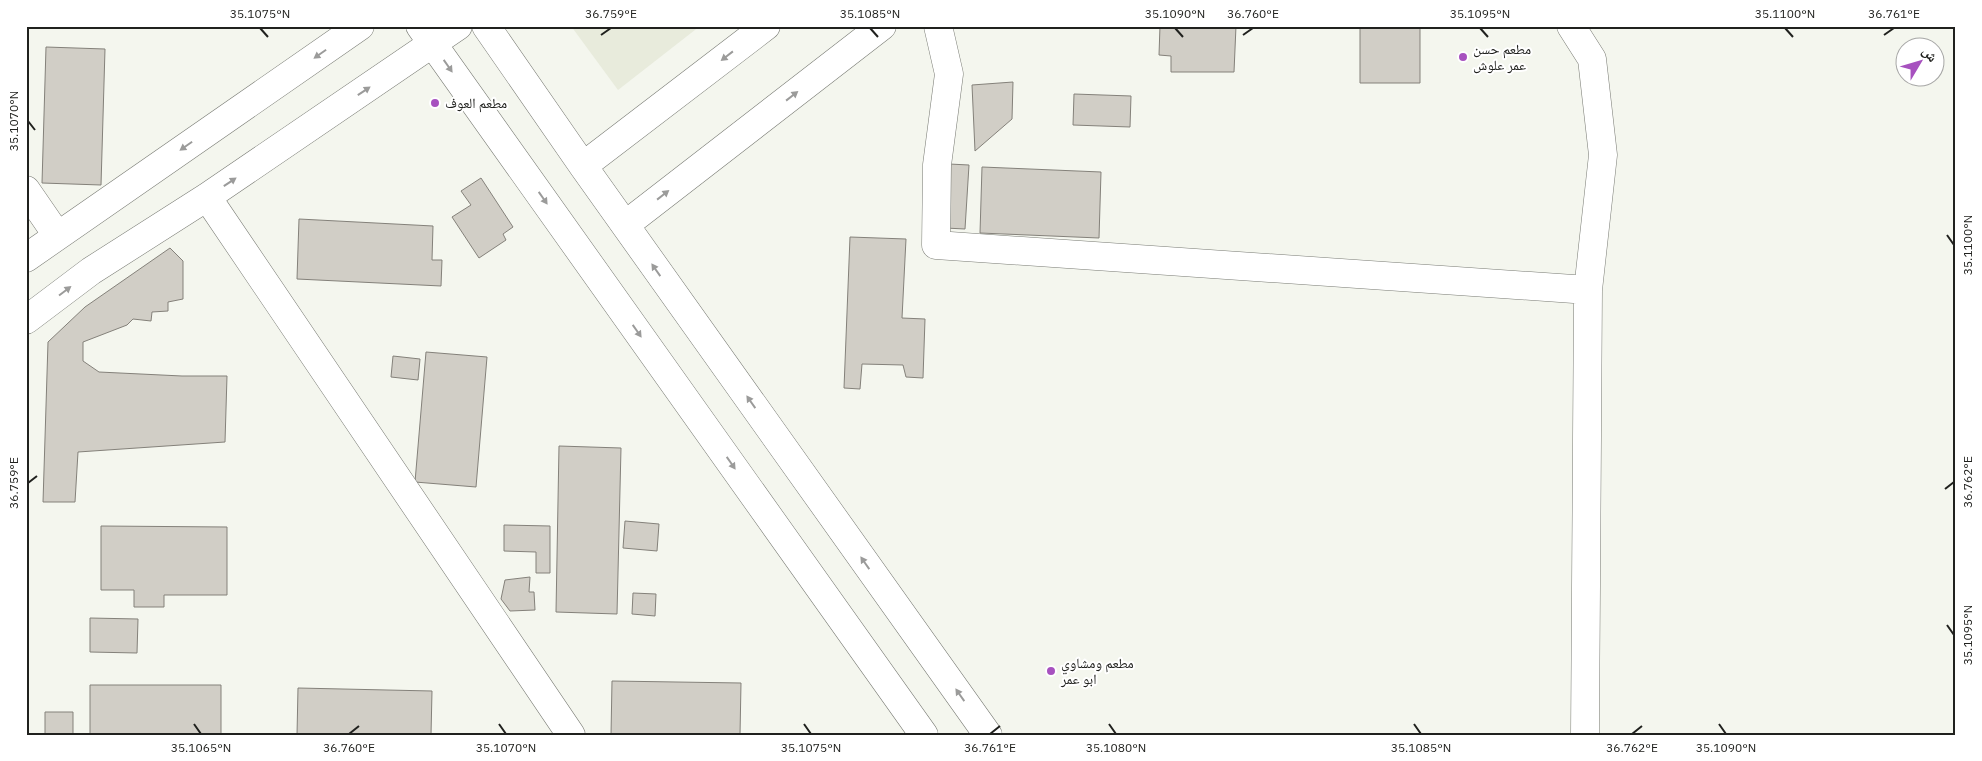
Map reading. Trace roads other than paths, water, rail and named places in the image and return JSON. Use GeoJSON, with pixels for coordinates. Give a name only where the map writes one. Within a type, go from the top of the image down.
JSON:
{"type":"FeatureCollection","features":[{"type":"Feature","properties":{"kind":"street"},"geometry":{"type":"LineString","coordinates":[[26,258],[360,26]]}},
{"type":"Feature","properties":{"kind":"street"},"geometry":{"type":"LineString","coordinates":[[26,320],[91,271],[207,197],[426,35],[458,26]]}},
{"type":"Feature","properties":{"kind":"street"},"geometry":{"type":"LineString","coordinates":[[486,26],[583,166],[988,735]]}},
{"type":"Feature","properties":{"kind":"street"},"geometry":{"type":"LineString","coordinates":[[583,166],[766,26]]}},
{"type":"Feature","properties":{"kind":"street"},"geometry":{"type":"LineString","coordinates":[[625,225],[882,26]]}},
{"type":"Feature","properties":{"kind":"street"},"geometry":{"type":"LineString","coordinates":[[938,26],[949,74],[937,164],[936,245],[1588,290]]}},
{"type":"Feature","properties":{"kind":"street"},"geometry":{"type":"LineString","coordinates":[[1571,26],[1592,59],[1604,155],[1588,290],[1585,735]]}},
{"type":"Feature","properties":{"kind":"street"},"geometry":{"type":"LineString","coordinates":[[426,35],[924,735]]}},
{"type":"Feature","properties":{"kind":"street"},"geometry":{"type":"LineString","coordinates":[[26,190],[57,235]]}},
{"type":"Feature","properties":{"kind":"street"},"geometry":{"type":"LineString","coordinates":[[207,197],[571,735]]}},
{"type":"Feature","properties":{"kind":"place","name":"مطعم حسن عمر علوش"},"geometry":{"type":"Point","coordinates":[1463,57]}},
{"type":"Feature","properties":{"kind":"place","name":"مطعم العوف"},"geometry":{"type":"Point","coordinates":[435,103]}},
{"type":"Feature","properties":{"kind":"place","name":"مطعم ومشاوي ابو عمر"},"geometry":{"type":"Point","coordinates":[1051,671]}}]}
